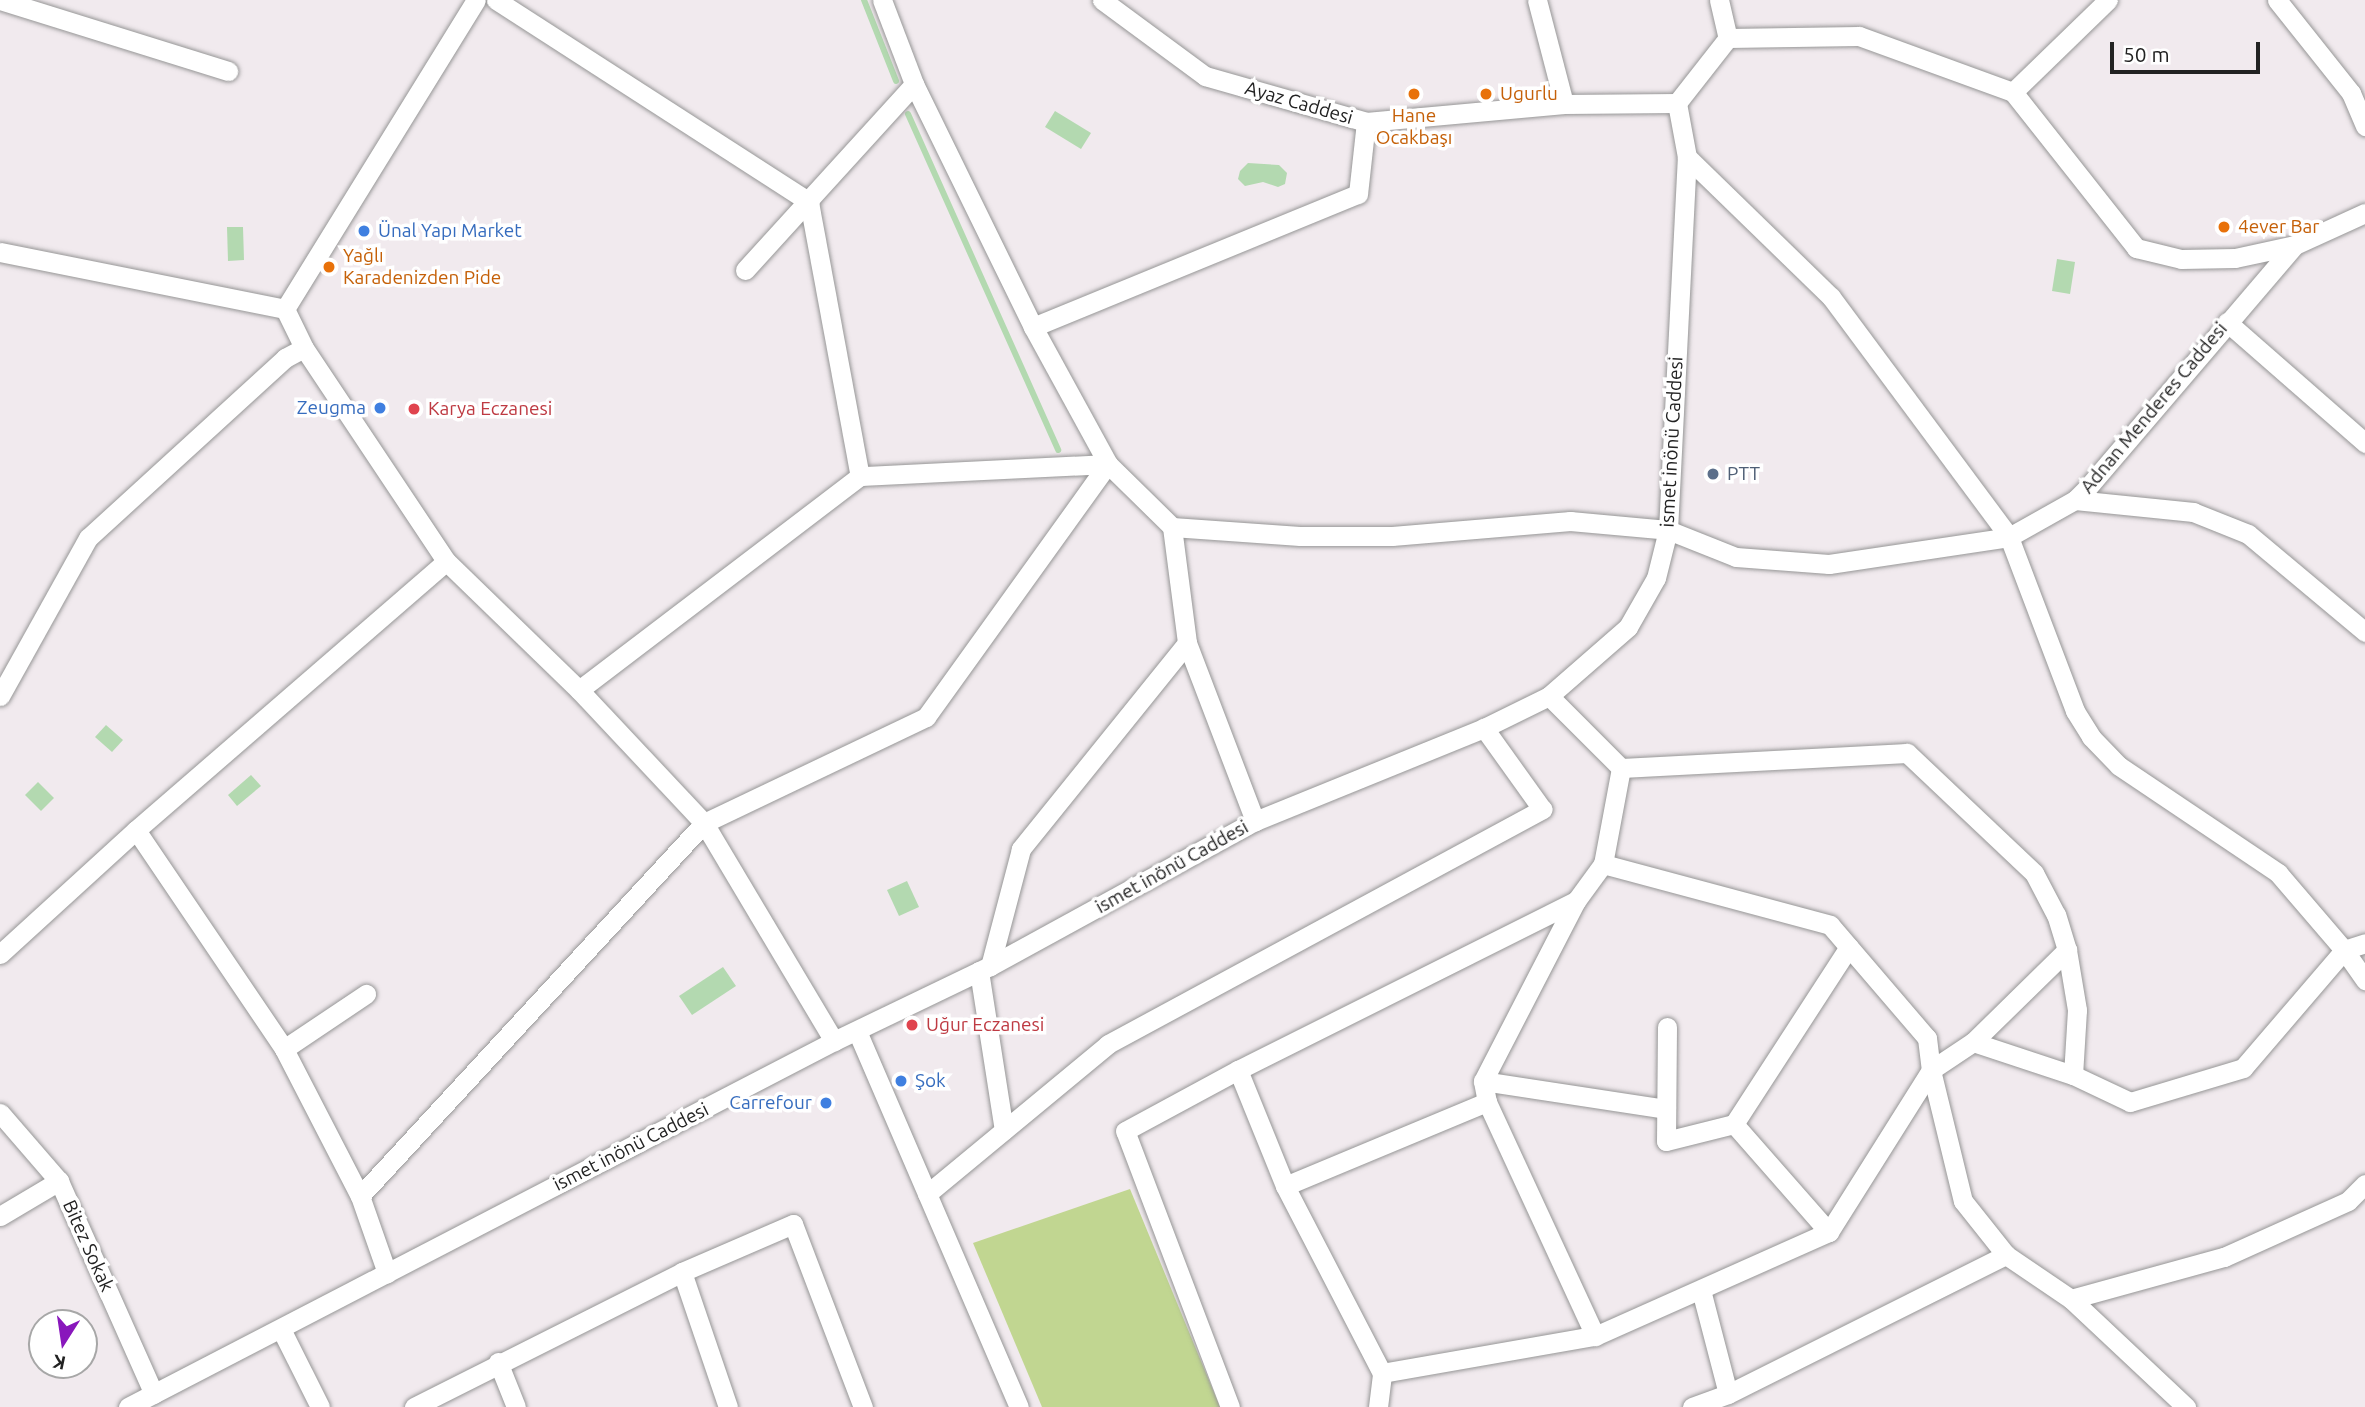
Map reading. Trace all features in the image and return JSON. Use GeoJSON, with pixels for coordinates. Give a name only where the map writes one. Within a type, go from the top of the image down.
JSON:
{"type":"FeatureCollection","features":[{"type":"Feature","properties":{"kind":"street"},"geometry":{"type":"LineString","coordinates":[[0,0],[228,71]]}},
{"type":"Feature","properties":{"kind":"street"},"geometry":{"type":"LineString","coordinates":[[285,309],[476,0]]}},
{"type":"Feature","properties":{"kind":"street"},"geometry":{"type":"LineString","coordinates":[[496,0],[809,202],[860,476]]}},
{"type":"Feature","properties":{"kind":"street"},"geometry":{"type":"LineString","coordinates":[[882,0],[914,84],[1033,327],[1108,464],[1172,527],[1187,643],[1255,821]]}},
{"type":"Feature","properties":{"kind":"street","name":"Ayaz Caddesi"},"geometry":{"type":"LineString","coordinates":[[1102,0],[1205,76],[1366,122],[1564,104],[1677,103]]}},
{"type":"Feature","properties":{"kind":"street"},"geometry":{"type":"LineString","coordinates":[[1528,0],[1537,0],[1564,104]]}},
{"type":"Feature","properties":{"kind":"street"},"geometry":{"type":"LineString","coordinates":[[1719,0],[1728,38]]}},
{"type":"Feature","properties":{"kind":"street"},"geometry":{"type":"LineString","coordinates":[[2013,93],[2108,0]]}},
{"type":"Feature","properties":{"kind":"street"},"geometry":{"type":"LineString","coordinates":[[2277,0],[2351,93],[2365,126]]}},
{"type":"Feature","properties":{"kind":"street"},"geometry":{"type":"LineString","coordinates":[[1728,38],[1859,36],[2013,93],[2136,248],[2181,259],[2235,258],[2295,245]]}},
{"type":"Feature","properties":{"kind":"street"},"geometry":{"type":"LineString","coordinates":[[1677,103],[1728,38]]}},
{"type":"Feature","properties":{"kind":"street"},"geometry":{"type":"LineString","coordinates":[[744,270],[809,202],[914,84]]}},
{"type":"Feature","properties":{"kind":"street","name":"ismet inönü Caddesi"},"geometry":{"type":"LineString","coordinates":[[140,1402],[834,1041],[985,969],[1255,821],[1484,728],[1549,696],[1628,628],[1656,578],[1668,530],[1687,157],[1677,103]]}},
{"type":"Feature","properties":{"kind":"street"},"geometry":{"type":"LineString","coordinates":[[1033,327],[1358,194],[1366,122]]}},
{"type":"Feature","properties":{"kind":"street"},"geometry":{"type":"LineString","coordinates":[[1687,157],[1831,297],[2010,537],[2075,712],[2091,737],[2119,766],[2278,873],[2344,950],[2365,980]]}},
{"type":"Feature","properties":{"kind":"street","name":"Adnan Menderes Caddesi"},"geometry":{"type":"LineString","coordinates":[[1172,527],[1300,536],[1392,536],[1570,521],[1668,530],[1736,557],[1829,564],[2010,537],[2075,500],[2295,245],[2365,213]]}},
{"type":"Feature","properties":{"kind":"street"},"geometry":{"type":"LineString","coordinates":[[0,252],[285,309]]}},
{"type":"Feature","properties":{"kind":"street"},"geometry":{"type":"LineString","coordinates":[[285,309],[304,348],[446,561],[579,690],[704,823],[834,1041]]}},
{"type":"Feature","properties":{"kind":"street"},"geometry":{"type":"LineString","coordinates":[[2227,322],[2365,443]]}},
{"type":"Feature","properties":{"kind":"street"},"geometry":{"type":"LineString","coordinates":[[0,696],[88,538],[285,358],[304,348]]}},
{"type":"Feature","properties":{"kind":"street"},"geometry":{"type":"LineString","coordinates":[[579,690],[860,476],[1108,464]]}},
{"type":"Feature","properties":{"kind":"street"},"geometry":{"type":"LineString","coordinates":[[360,1196],[704,823],[926,717],[1108,464]]}},
{"type":"Feature","properties":{"kind":"street"},"geometry":{"type":"LineString","coordinates":[[2075,500],[2193,512],[2248,534],[2365,632]]}},
{"type":"Feature","properties":{"kind":"street"},"geometry":{"type":"LineString","coordinates":[[0,954],[136,830],[446,561]]}},
{"type":"Feature","properties":{"kind":"street"},"geometry":{"type":"LineString","coordinates":[[1004,1130],[985,969],[1021,849],[1187,643]]}},
{"type":"Feature","properties":{"kind":"street"},"geometry":{"type":"LineString","coordinates":[[1549,696],[1621,768],[1907,753],[2034,873],[2056,915],[2067,950],[2077,1010],[2073,1075]]}},
{"type":"Feature","properties":{"kind":"street"},"geometry":{"type":"LineString","coordinates":[[927,1194],[1108,1044],[1542,809],[1484,728]]}},
{"type":"Feature","properties":{"kind":"street"},"geometry":{"type":"LineString","coordinates":[[1595,1336],[1488,1102],[1483,1081],[1576,901],[1603,864],[1621,768]]}},
{"type":"Feature","properties":{"kind":"street"},"geometry":{"type":"LineString","coordinates":[[136,830],[284,1049],[360,1196],[387,1273]]}},
{"type":"Feature","properties":{"kind":"street"},"geometry":{"type":"LineString","coordinates":[[1603,864],[1830,925],[1927,1038],[1931,1070],[1963,1201],[2006,1255],[2071,1299],[2186,1407]]}},
{"type":"Feature","properties":{"kind":"street"},"geometry":{"type":"LineString","coordinates":[[1230,1407],[1125,1131],[1238,1070],[1576,901]]}},
{"type":"Feature","properties":{"kind":"street"},"geometry":{"type":"LineString","coordinates":[[1973,1042],[2073,1075],[2130,1102],[2243,1068],[2344,950],[2365,943]]}},
{"type":"Feature","properties":{"kind":"street"},"geometry":{"type":"LineString","coordinates":[[1667,1027],[1666,1141],[1734,1125],[1849,947]]}},
{"type":"Feature","properties":{"kind":"street"},"geometry":{"type":"LineString","coordinates":[[1382,1373],[1595,1336],[1829,1232],[1931,1070],[1973,1042],[2067,950]]}},
{"type":"Feature","properties":{"kind":"street"},"geometry":{"type":"LineString","coordinates":[[284,1049],[366,994]]}},
{"type":"Feature","properties":{"kind":"street"},"geometry":{"type":"LineString","coordinates":[[857,1031],[1019,1407]]}},
{"type":"Feature","properties":{"kind":"street"},"geometry":{"type":"LineString","coordinates":[[1238,1070],[1285,1186],[1382,1373],[1378,1407]]}},
{"type":"Feature","properties":{"kind":"street"},"geometry":{"type":"LineString","coordinates":[[1483,1081],[1666,1109]]}},
{"type":"Feature","properties":{"kind":"street"},"geometry":{"type":"LineString","coordinates":[[1285,1186],[1488,1102]]}},
{"type":"Feature","properties":{"kind":"street","name":"Bitez Sokak"},"geometry":{"type":"LineString","coordinates":[[0,1113],[60,1181],[140,1402]]}},
{"type":"Feature","properties":{"kind":"street"},"geometry":{"type":"LineString","coordinates":[[1734,1125],[1829,1232]]}},
{"type":"Feature","properties":{"kind":"street"},"geometry":{"type":"LineString","coordinates":[[0,1216],[60,1181]]}},
{"type":"Feature","properties":{"kind":"street"},"geometry":{"type":"LineString","coordinates":[[2071,1299],[2224,1257],[2348,1201],[2365,1184]]}},
{"type":"Feature","properties":{"kind":"street"},"geometry":{"type":"LineString","coordinates":[[414,1407],[498,1362],[682,1272],[793,1224],[863,1407]]}},
{"type":"Feature","properties":{"kind":"street"},"geometry":{"type":"LineString","coordinates":[[1692,1407],[1728,1394],[2006,1255]]}},
{"type":"Feature","properties":{"kind":"street"},"geometry":{"type":"LineString","coordinates":[[682,1272],[721,1404]]}},
{"type":"Feature","properties":{"kind":"street"},"geometry":{"type":"LineString","coordinates":[[1701,1290],[1728,1394]]}},
{"type":"Feature","properties":{"kind":"street"},"geometry":{"type":"LineString","coordinates":[[281,1329],[320,1407]]}},
{"type":"Feature","properties":{"kind":"street"},"geometry":{"type":"LineString","coordinates":[[498,1362],[516,1407]]}},
{"type":"Feature","properties":{"kind":"shaded area"},"geometry":{"type":"Polygon","coordinates":[[[1055,111],[1091,133],[1081,149],[1045,127],[1055,111]]]}},
{"type":"Feature","properties":{"kind":"shaded area"},"geometry":{"type":"Polygon","coordinates":[[[1248,163],[1279,165],[1287,173],[1285,184],[1278,187],[1263,182],[1245,186],[1238,179],[1240,171],[1248,163]]]}},
{"type":"Feature","properties":{"kind":"shaded area"},"geometry":{"type":"Polygon","coordinates":[[[227,227],[243,227],[244,260],[228,261],[227,227]]]}},
{"type":"Feature","properties":{"kind":"shaded area"},"geometry":{"type":"Polygon","coordinates":[[[2057,259],[2075,262],[2070,294],[2052,291],[2057,259]]]}},
{"type":"Feature","properties":{"kind":"shaded area"},"geometry":{"type":"Polygon","coordinates":[[[106,725],[123,740],[112,752],[95,737],[106,725]]]}},
{"type":"Feature","properties":{"kind":"shaded area"},"geometry":{"type":"Polygon","coordinates":[[[251,775],[261,786],[237,806],[228,795],[251,775]]]}},
{"type":"Feature","properties":{"kind":"shaded area"},"geometry":{"type":"Polygon","coordinates":[[[38,782],[54,798],[41,811],[25,795],[38,782]]]}},
{"type":"Feature","properties":{"kind":"shaded area"},"geometry":{"type":"Polygon","coordinates":[[[907,881],[919,907],[899,916],[887,890],[907,881]]]}},
{"type":"Feature","properties":{"kind":"shaded area"},"geometry":{"type":"Polygon","coordinates":[[[723,967],[736,986],[692,1015],[679,996],[723,967]]]}},
{"type":"Feature","properties":{"kind":"shaded area"},"geometry":{"type":"Polygon","coordinates":[[[1130,1189],[1220,1407],[1042,1407],[973,1243],[1130,1189]]]}},
{"type":"Feature","properties":{"kind":"waterway"},"geometry":{"type":"LineString","coordinates":[[864,0],[896,81]]}},
{"type":"Feature","properties":{"kind":"waterway"},"geometry":{"type":"LineString","coordinates":[[908,114],[1058,450]]}},
{"type":"Feature","properties":{"kind":"place","name":"Hane Ocakbaşı"},"geometry":{"type":"Point","coordinates":[1414,94]}},
{"type":"Feature","properties":{"kind":"place","name":"Ugurlu"},"geometry":{"type":"Point","coordinates":[1486,94]}},
{"type":"Feature","properties":{"kind":"place","name":"4ever Bar"},"geometry":{"type":"Point","coordinates":[2224,227]}},
{"type":"Feature","properties":{"kind":"place","name":"Ünal Yapı Market"},"geometry":{"type":"Point","coordinates":[364,231]}},
{"type":"Feature","properties":{"kind":"place","name":"Yağlı Karadenizden Pide"},"geometry":{"type":"Point","coordinates":[329,267]}},
{"type":"Feature","properties":{"kind":"place","name":"Zeugma"},"geometry":{"type":"Point","coordinates":[380,408]}},
{"type":"Feature","properties":{"kind":"place","name":"Karya Eczanesi"},"geometry":{"type":"Point","coordinates":[414,409]}},
{"type":"Feature","properties":{"kind":"place","name":"PTT"},"geometry":{"type":"Point","coordinates":[1713,474]}},
{"type":"Feature","properties":{"kind":"place","name":"Uğur Eczanesi"},"geometry":{"type":"Point","coordinates":[912,1025]}},
{"type":"Feature","properties":{"kind":"place","name":"Şok"},"geometry":{"type":"Point","coordinates":[901,1081]}},
{"type":"Feature","properties":{"kind":"place","name":"Carrefour"},"geometry":{"type":"Point","coordinates":[826,1103]}}]}
